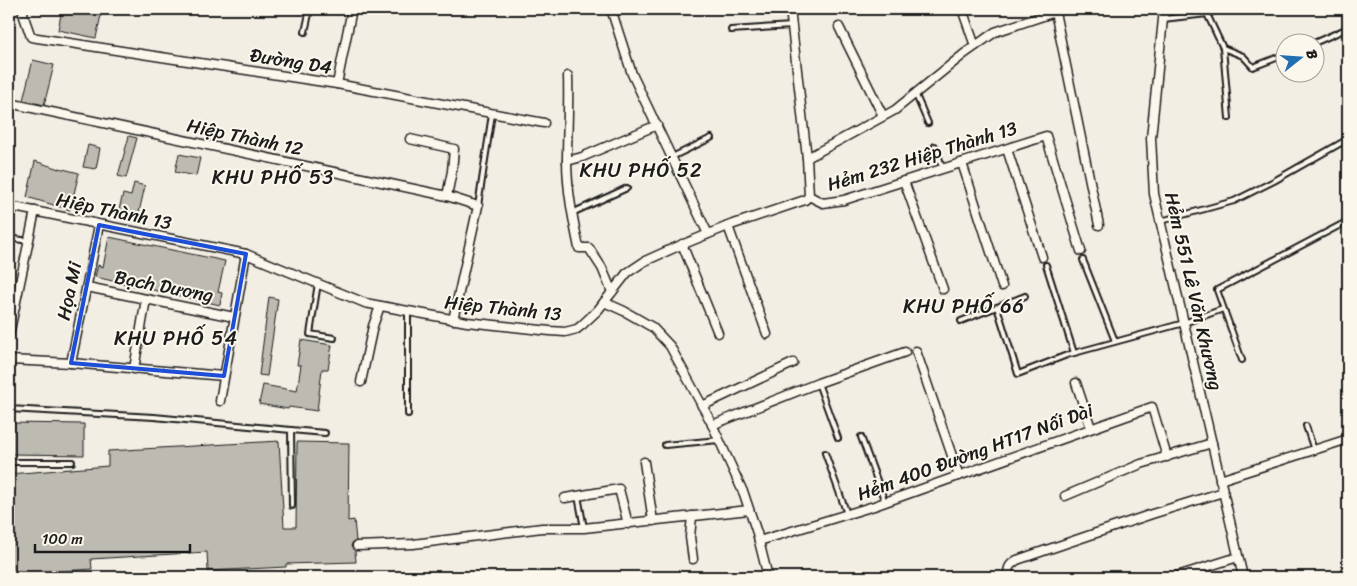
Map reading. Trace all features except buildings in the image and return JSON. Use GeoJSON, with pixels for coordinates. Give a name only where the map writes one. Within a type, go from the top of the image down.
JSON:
{"type":"FeatureCollection","features":[{"type":"Feature","properties":{"kind":"street","name":"Đường D4"},"geometry":{"type":"LineString","coordinates":[[24,9],[23,14],[31,37],[337,84],[544,122]]}},
{"type":"Feature","properties":{"kind":"street"},"geometry":{"type":"LineString","coordinates":[[337,84],[352,9]]}},
{"type":"Feature","properties":{"kind":"street"},"geometry":{"type":"LineString","coordinates":[[611,9],[632,74],[708,234]]}},
{"type":"Feature","properties":{"kind":"street"},"geometry":{"type":"LineString","coordinates":[[790,9],[807,158],[809,196]]}},
{"type":"Feature","properties":{"kind":"street"},"geometry":{"type":"LineString","coordinates":[[962,9],[974,46]]}},
{"type":"Feature","properties":{"kind":"street","name":"Hẻm 551 Lê Văn Khương"},"geometry":{"type":"LineString","coordinates":[[1164,9],[1150,138],[1154,194],[1243,577]]}},
{"type":"Feature","properties":{"kind":"street"},"geometry":{"type":"LineString","coordinates":[[807,158],[895,110],[994,32],[1058,10],[1099,225]]}},
{"type":"Feature","properties":{"kind":"street"},"geometry":{"type":"LineString","coordinates":[[839,27],[883,116]]}},
{"type":"Feature","properties":{"kind":"street"},"geometry":{"type":"LineString","coordinates":[[568,76],[567,161],[572,213],[579,248],[589,248],[602,268],[612,292]]}},
{"type":"Feature","properties":{"kind":"street","name":"Hiệp Thành 12"},"geometry":{"type":"LineString","coordinates":[[9,103],[447,196],[478,206]]}},
{"type":"Feature","properties":{"kind":"street"},"geometry":{"type":"LineString","coordinates":[[567,161],[614,144],[657,125]]}},
{"type":"Feature","properties":{"kind":"street","name":"Hẻm 232 Hiệp Thành 13"},"geometry":{"type":"LineString","coordinates":[[809,196],[823,203],[844,200],[1046,136],[1081,251]]}},
{"type":"Feature","properties":{"kind":"street"},"geometry":{"type":"LineString","coordinates":[[410,139],[454,149],[447,196]]}},
{"type":"Feature","properties":{"kind":"street"},"geometry":{"type":"LineString","coordinates":[[1007,149],[1042,257]]}},
{"type":"Feature","properties":{"kind":"street"},"geometry":{"type":"LineString","coordinates":[[962,163],[1002,286]]}},
{"type":"Feature","properties":{"kind":"street"},"geometry":{"type":"LineString","coordinates":[[904,181],[943,289]]}},
{"type":"Feature","properties":{"kind":"street","name":"Hiệp Thành 13"},"geometry":{"type":"LineString","coordinates":[[9,206],[246,254],[365,303],[453,320],[565,332],[582,325],[604,302],[627,273],[645,261],[728,226],[805,200],[809,196]]}},
{"type":"Feature","properties":{"kind":"street"},"geometry":{"type":"LineString","coordinates":[[453,320],[478,206]]}},
{"type":"Feature","properties":{"kind":"street"},"geometry":{"type":"LineString","coordinates":[[9,334],[35,211]]}},
{"type":"Feature","properties":{"kind":"street","name":"Họa Mi"},"geometry":{"type":"LineString","coordinates":[[70,363],[99,225]]}},
{"type":"Feature","properties":{"kind":"street"},"geometry":{"type":"LineString","coordinates":[[728,226],[768,334]]}},
{"type":"Feature","properties":{"kind":"street"},"geometry":{"type":"LineString","coordinates":[[682,244],[718,332]]}},
{"type":"Feature","properties":{"kind":"street"},"geometry":{"type":"LineString","coordinates":[[220,401],[246,254]]}},
{"type":"Feature","properties":{"kind":"street","name":"Bạch Dương"},"geometry":{"type":"LineString","coordinates":[[87,287],[234,317]]}},
{"type":"Feature","properties":{"kind":"street"},"geometry":{"type":"LineString","coordinates":[[134,368],[146,299]]}},
{"type":"Feature","properties":{"kind":"street"},"geometry":{"type":"LineString","coordinates":[[604,302],[652,327],[670,346],[712,425],[744,494],[768,577]]}},
{"type":"Feature","properties":{"kind":"street"},"geometry":{"type":"LineString","coordinates":[[361,382],[373,326],[380,306]]}},
{"type":"Feature","properties":{"kind":"street"},"geometry":{"type":"LineString","coordinates":[[916,351],[959,476]]}},
{"type":"Feature","properties":{"kind":"street"},"geometry":{"type":"LineString","coordinates":[[712,425],[818,383],[905,352]]}},
{"type":"Feature","properties":{"kind":"street"},"geometry":{"type":"LineString","coordinates":[[9,360],[70,363],[224,376]]}},
{"type":"Feature","properties":{"kind":"street"},"geometry":{"type":"LineString","coordinates":[[702,406],[793,362]]}},
{"type":"Feature","properties":{"kind":"street"},"geometry":{"type":"LineString","coordinates":[[1076,383],[1091,428]]}},
{"type":"Feature","properties":{"kind":"street","name":"Hẻm 400 Đường HT17 Nối Dài"},"geometry":{"type":"LineString","coordinates":[[759,541],[884,502],[1152,407],[1167,457]]}},
{"type":"Feature","properties":{"kind":"street"},"geometry":{"type":"LineString","coordinates":[[1220,480],[1348,439]]}},
{"type":"Feature","properties":{"kind":"street"},"geometry":{"type":"LineString","coordinates":[[1065,496],[1141,464],[1212,443]]}},
{"type":"Feature","properties":{"kind":"street"},"geometry":{"type":"LineString","coordinates":[[644,462],[654,521]]}},
{"type":"Feature","properties":{"kind":"street"},"geometry":{"type":"LineString","coordinates":[[565,498],[619,489],[628,524]]}},
{"type":"Feature","properties":{"kind":"street"},"geometry":{"type":"LineString","coordinates":[[1009,577],[1009,566],[1017,560],[1223,492]]}},
{"type":"Feature","properties":{"kind":"street"},"geometry":{"type":"LineString","coordinates":[[357,546],[413,544],[542,528],[584,528],[749,510]]}},
{"type":"Feature","properties":{"kind":"street"},"geometry":{"type":"LineString","coordinates":[[692,516],[690,537],[693,559]]}},
{"type":"Feature","properties":{"kind":"street"},"geometry":{"type":"LineString","coordinates":[[1174,577],[1238,557]]}},
{"type":"Feature","properties":{"kind":"lane"},"geometry":{"type":"LineString","coordinates":[[305,32],[310,9]]}},
{"type":"Feature","properties":{"kind":"lane"},"geometry":{"type":"LineString","coordinates":[[1163,19],[1207,14],[1220,9]]}},
{"type":"Feature","properties":{"kind":"lane"},"geometry":{"type":"LineString","coordinates":[[1207,14],[1223,48],[1229,118]]}},
{"type":"Feature","properties":{"kind":"lane"},"geometry":{"type":"LineString","coordinates":[[731,30],[792,26]]}},
{"type":"Feature","properties":{"kind":"lane"},"geometry":{"type":"LineString","coordinates":[[1324,39],[1348,28]]}},
{"type":"Feature","properties":{"kind":"lane"},"geometry":{"type":"LineString","coordinates":[[1223,48],[1244,56],[1253,67],[1274,59]]}},
{"type":"Feature","properties":{"kind":"lane"},"geometry":{"type":"LineString","coordinates":[[915,93],[928,123]]}},
{"type":"Feature","properties":{"kind":"lane"},"geometry":{"type":"LineString","coordinates":[[478,206],[493,112]]}},
{"type":"Feature","properties":{"kind":"lane"},"geometry":{"type":"LineString","coordinates":[[672,157],[711,138]]}},
{"type":"Feature","properties":{"kind":"lane"},"geometry":{"type":"LineString","coordinates":[[1161,221],[1234,201],[1274,181],[1348,139]]}},
{"type":"Feature","properties":{"kind":"lane"},"geometry":{"type":"LineString","coordinates":[[935,146],[944,168]]}},
{"type":"Feature","properties":{"kind":"lane"},"geometry":{"type":"LineString","coordinates":[[572,213],[627,188]]}},
{"type":"Feature","properties":{"kind":"lane"},"geometry":{"type":"LineString","coordinates":[[1242,360],[1217,290],[1348,221]]}},
{"type":"Feature","properties":{"kind":"lane"},"geometry":{"type":"LineString","coordinates":[[9,238],[29,241]]}},
{"type":"Feature","properties":{"kind":"lane"},"geometry":{"type":"LineString","coordinates":[[1083,260],[1115,341]]}},
{"type":"Feature","properties":{"kind":"lane"},"geometry":{"type":"LineString","coordinates":[[1046,265],[1074,353]]}},
{"type":"Feature","properties":{"kind":"lane"},"geometry":{"type":"LineString","coordinates":[[318,283],[310,334],[334,338]]}},
{"type":"Feature","properties":{"kind":"lane"},"geometry":{"type":"LineString","coordinates":[[961,322],[1025,296]]}},
{"type":"Feature","properties":{"kind":"lane"},"geometry":{"type":"LineString","coordinates":[[997,307],[1018,374],[1074,353],[1184,323],[1224,309]]}},
{"type":"Feature","properties":{"kind":"lane"},"geometry":{"type":"LineString","coordinates":[[408,312],[408,414]]}},
{"type":"Feature","properties":{"kind":"lane"},"geometry":{"type":"LineString","coordinates":[[818,383],[838,438]]}},
{"type":"Feature","properties":{"kind":"lane"},"geometry":{"type":"LineString","coordinates":[[9,409],[154,417],[326,433]]}},
{"type":"Feature","properties":{"kind":"lane"},"geometry":{"type":"LineString","coordinates":[[1306,426],[1314,450]]}},
{"type":"Feature","properties":{"kind":"lane"},"geometry":{"type":"LineString","coordinates":[[291,430],[292,506]]}},
{"type":"Feature","properties":{"kind":"lane"},"geometry":{"type":"LineString","coordinates":[[861,437],[884,502]]}},
{"type":"Feature","properties":{"kind":"lane"},"geometry":{"type":"LineString","coordinates":[[666,445],[719,440]]}},
{"type":"Feature","properties":{"kind":"lane"},"geometry":{"type":"LineString","coordinates":[[826,453],[847,514]]}},
{"type":"Feature","properties":{"kind":"lane"},"geometry":{"type":"LineString","coordinates":[[9,462],[72,462]]}},
{"type":"Feature","properties":{"kind":"lane"},"geometry":{"type":"LineString","coordinates":[[578,496],[584,528]]}},
{"type":"Feature","properties":{"kind":"highlighted area"},"geometry":{"type":"Polygon","coordinates":[[[99,225],[246,254],[224,376],[71,363],[99,225]]]}},
{"type":"Feature","properties":{"kind":"district","name":"KHU PHỐ 52"},"geometry":{"type":"Point","coordinates":[641,170]}},
{"type":"Feature","properties":{"kind":"district","name":"KHU PHỐ 53"},"geometry":{"type":"Point","coordinates":[273,177]}},
{"type":"Feature","properties":{"kind":"district","name":"KHU PHỐ 66"},"geometry":{"type":"Point","coordinates":[964,306]}},
{"type":"Feature","properties":{"kind":"district","name":"KHU PHỐ 54"},"geometry":{"type":"Point","coordinates":[176,338]}}]}
